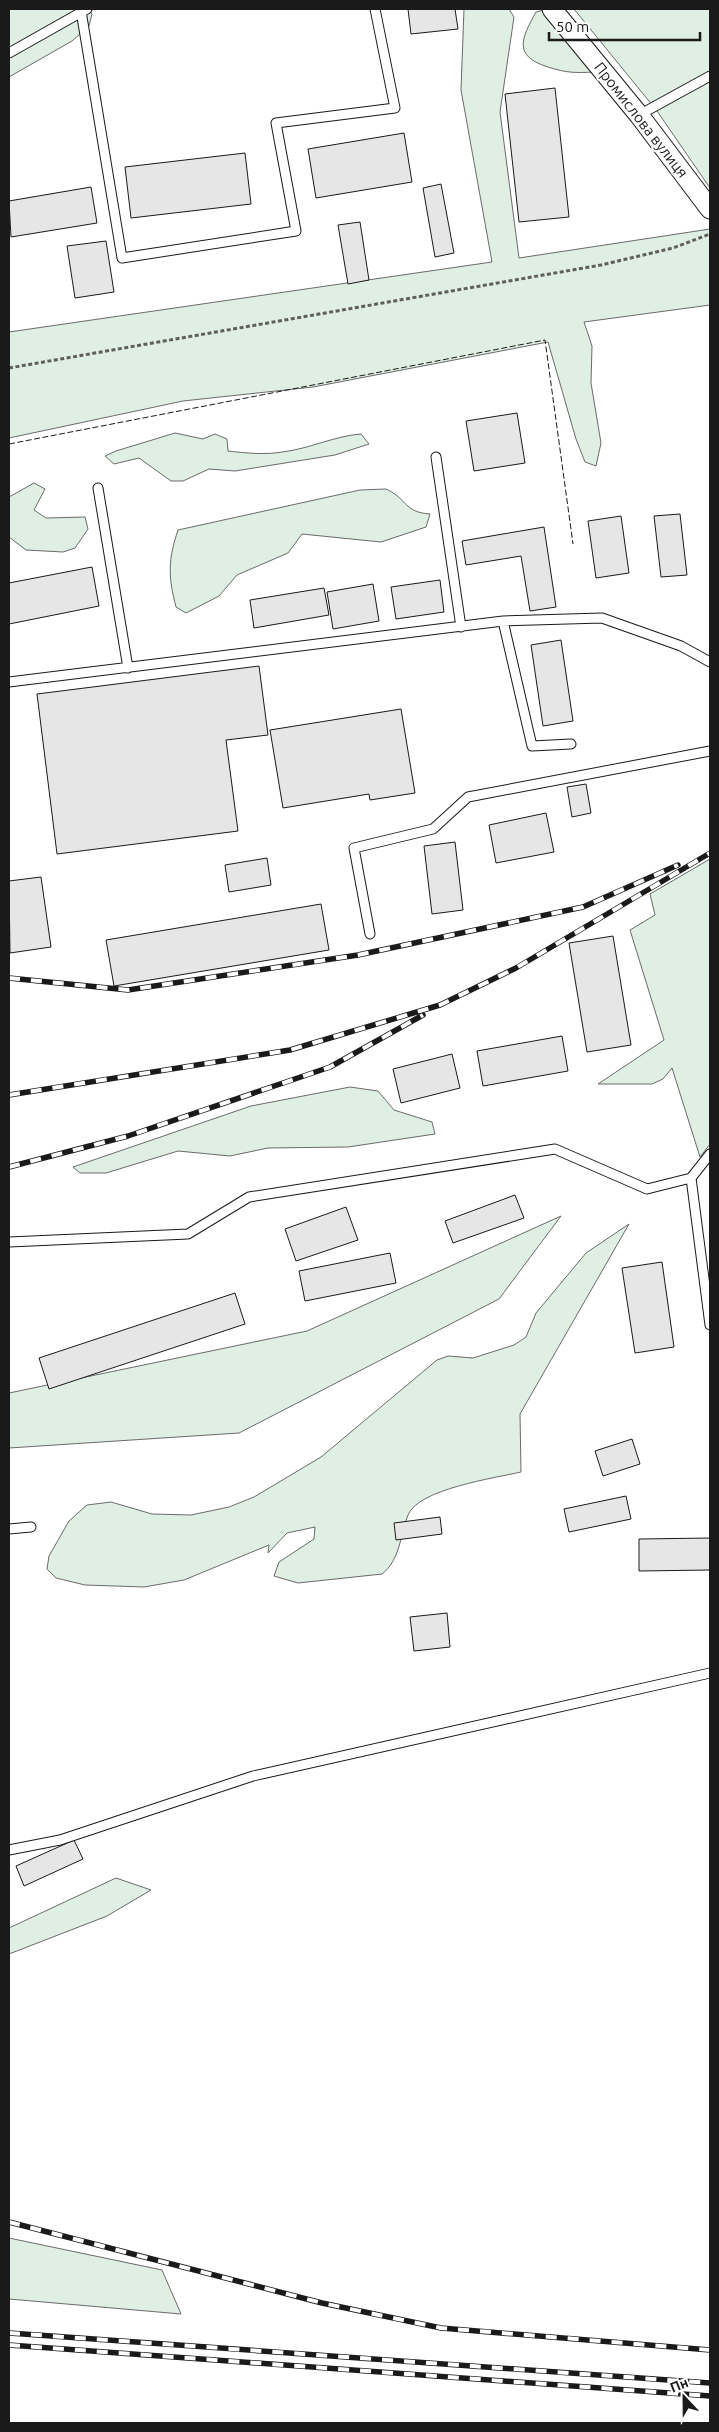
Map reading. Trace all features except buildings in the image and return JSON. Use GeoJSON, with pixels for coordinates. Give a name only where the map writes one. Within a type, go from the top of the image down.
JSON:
{"type":"FeatureCollection","features":[{"type":"Feature","properties":{"kind":"street","name":"Промислова вулиця"},"geometry":{"type":"LineString","coordinates":[[552,9],[639,115],[710,209]]}},
{"type":"Feature","properties":{"kind":"lane"},"geometry":{"type":"LineString","coordinates":[[9,53],[84,10],[122,258],[296,231],[276,124],[395,108],[375,9]]}},
{"type":"Feature","properties":{"kind":"lane"},"geometry":{"type":"LineString","coordinates":[[639,115],[710,76]]}},
{"type":"Feature","properties":{"kind":"lane"},"geometry":{"type":"LineString","coordinates":[[436,457],[461,627]]}},
{"type":"Feature","properties":{"kind":"lane"},"geometry":{"type":"LineString","coordinates":[[98,488],[128,668]]}},
{"type":"Feature","properties":{"kind":"lane"},"geometry":{"type":"LineString","coordinates":[[9,682],[503,621],[602,618],[681,646],[710,662]]}},
{"type":"Feature","properties":{"kind":"lane"},"geometry":{"type":"LineString","coordinates":[[503,621],[532,746],[571,744]]}},
{"type":"Feature","properties":{"kind":"lane"},"geometry":{"type":"LineString","coordinates":[[370,934],[354,848],[433,829],[468,797],[710,751]]}},
{"type":"Feature","properties":{"kind":"lane"},"geometry":{"type":"LineString","coordinates":[[9,1242],[188,1234],[249,1197],[555,1149],[648,1189],[691,1178],[710,1154]]}},
{"type":"Feature","properties":{"kind":"lane"},"geometry":{"type":"LineString","coordinates":[[691,1178],[710,1325]]}},
{"type":"Feature","properties":{"kind":"lane"},"geometry":{"type":"LineString","coordinates":[[9,1530],[31,1526]]}},
{"type":"Feature","properties":{"kind":"lane"},"geometry":{"type":"LineString","coordinates":[[9,1850],[60,1840],[253,1776],[710,1673]]}},
{"type":"Feature","properties":{"kind":"path"},"geometry":{"type":"LineString","coordinates":[[9,368],[601,265],[673,248],[710,234]]}},
{"type":"Feature","properties":{"kind":"green space"},"geometry":{"type":"Polygon","coordinates":[[[9,9],[88,9],[92,14],[89,26],[72,41],[9,77],[9,9]]]}},
{"type":"Feature","properties":{"kind":"green space"},"geometry":{"type":"Polygon","coordinates":[[[464,9],[509,9],[514,17],[500,112],[519,258],[710,229],[710,305],[584,322],[592,346],[591,383],[601,443],[596,466],[585,462],[576,439],[548,342],[313,387],[183,401],[9,438],[9,332],[492,262],[461,90],[464,9]]]}},
{"type":"Feature","properties":{"kind":"green space"},"geometry":{"type":"Polygon","coordinates":[[[574,9],[710,9],[710,188],[657,111],[574,9]]]}},
{"type":"Feature","properties":{"kind":"green space"},"geometry":{"type":"Polygon","coordinates":[[[544,10],[594,72],[560,70],[537,63],[529,58],[523,46],[524,38],[536,12],[544,10]]]}},
{"type":"Feature","properties":{"kind":"green space"},"geometry":{"type":"Polygon","coordinates":[[[175,433],[203,439],[215,434],[227,439],[228,451],[248,453],[292,450],[341,437],[361,434],[369,444],[335,455],[235,471],[209,469],[183,481],[171,481],[139,458],[114,464],[105,456],[175,433]]]}},
{"type":"Feature","properties":{"kind":"green space"},"geometry":{"type":"Polygon","coordinates":[[[34,483],[45,489],[34,510],[46,518],[85,517],[88,529],[75,548],[63,552],[26,550],[9,537],[9,497],[34,483]]]}},
{"type":"Feature","properties":{"kind":"green space"},"geometry":{"type":"Polygon","coordinates":[[[386,489],[415,511],[430,514],[426,527],[381,542],[302,534],[288,553],[237,575],[219,596],[186,613],[176,607],[170,568],[172,550],[178,530],[360,490],[386,489]]]}},
{"type":"Feature","properties":{"kind":"green space"},"geometry":{"type":"Polygon","coordinates":[[[710,859],[710,1144],[700,1157],[672,1068],[663,1079],[652,1084],[598,1084],[664,1040],[630,930],[655,915],[650,894],[710,859]]]}},
{"type":"Feature","properties":{"kind":"green space"},"geometry":{"type":"Polygon","coordinates":[[[350,1087],[378,1091],[394,1110],[432,1122],[435,1134],[348,1147],[268,1148],[230,1156],[178,1151],[106,1173],[80,1173],[73,1167],[251,1106],[350,1087]]]}},
{"type":"Feature","properties":{"kind":"green space"},"geometry":{"type":"Polygon","coordinates":[[[561,1216],[499,1299],[239,1433],[9,1448],[9,1393],[307,1331],[561,1216]]]}},
{"type":"Feature","properties":{"kind":"green space"},"geometry":{"type":"Polygon","coordinates":[[[629,1224],[520,1414],[521,1472],[458,1486],[426,1498],[415,1506],[408,1515],[393,1562],[382,1574],[298,1583],[274,1576],[279,1562],[314,1539],[315,1527],[287,1533],[268,1553],[269,1545],[184,1580],[144,1587],[85,1585],[56,1578],[47,1569],[49,1556],[69,1521],[87,1505],[111,1502],[152,1514],[191,1515],[229,1507],[254,1497],[321,1457],[437,1360],[448,1356],[473,1358],[514,1345],[526,1337],[536,1313],[586,1253],[629,1224]]]}},
{"type":"Feature","properties":{"kind":"green space"},"geometry":{"type":"Polygon","coordinates":[[[116,1878],[151,1890],[107,1916],[9,1954],[9,1928],[116,1878]]]}},
{"type":"Feature","properties":{"kind":"green space"},"geometry":{"type":"Polygon","coordinates":[[[9,2238],[162,2270],[181,2314],[9,2299],[9,2238]]]}},
{"type":"Feature","properties":{"kind":"railway"},"geometry":{"type":"LineString","coordinates":[[9,1095],[290,1050],[440,1005],[516,968],[710,853]]}},
{"type":"Feature","properties":{"kind":"railway"},"geometry":{"type":"LineString","coordinates":[[9,978],[128,990],[358,955],[583,907],[678,865]]}},
{"type":"Feature","properties":{"kind":"railway"},"geometry":{"type":"LineString","coordinates":[[9,1167],[128,1136],[330,1067],[423,1015]]}},
{"type":"Feature","properties":{"kind":"railway"},"geometry":{"type":"LineString","coordinates":[[9,2222],[322,2303],[441,2328],[710,2350]]}},
{"type":"Feature","properties":{"kind":"railway"},"geometry":{"type":"LineString","coordinates":[[9,2333],[710,2383]]}},
{"type":"Feature","properties":{"kind":"railway"},"geometry":{"type":"LineString","coordinates":[[9,2345],[710,2396]]}},
{"type":"Feature","properties":{"kind":"fence"},"geometry":{"type":"LineString","coordinates":[[9,444],[545,340],[573,544]]}}]}
